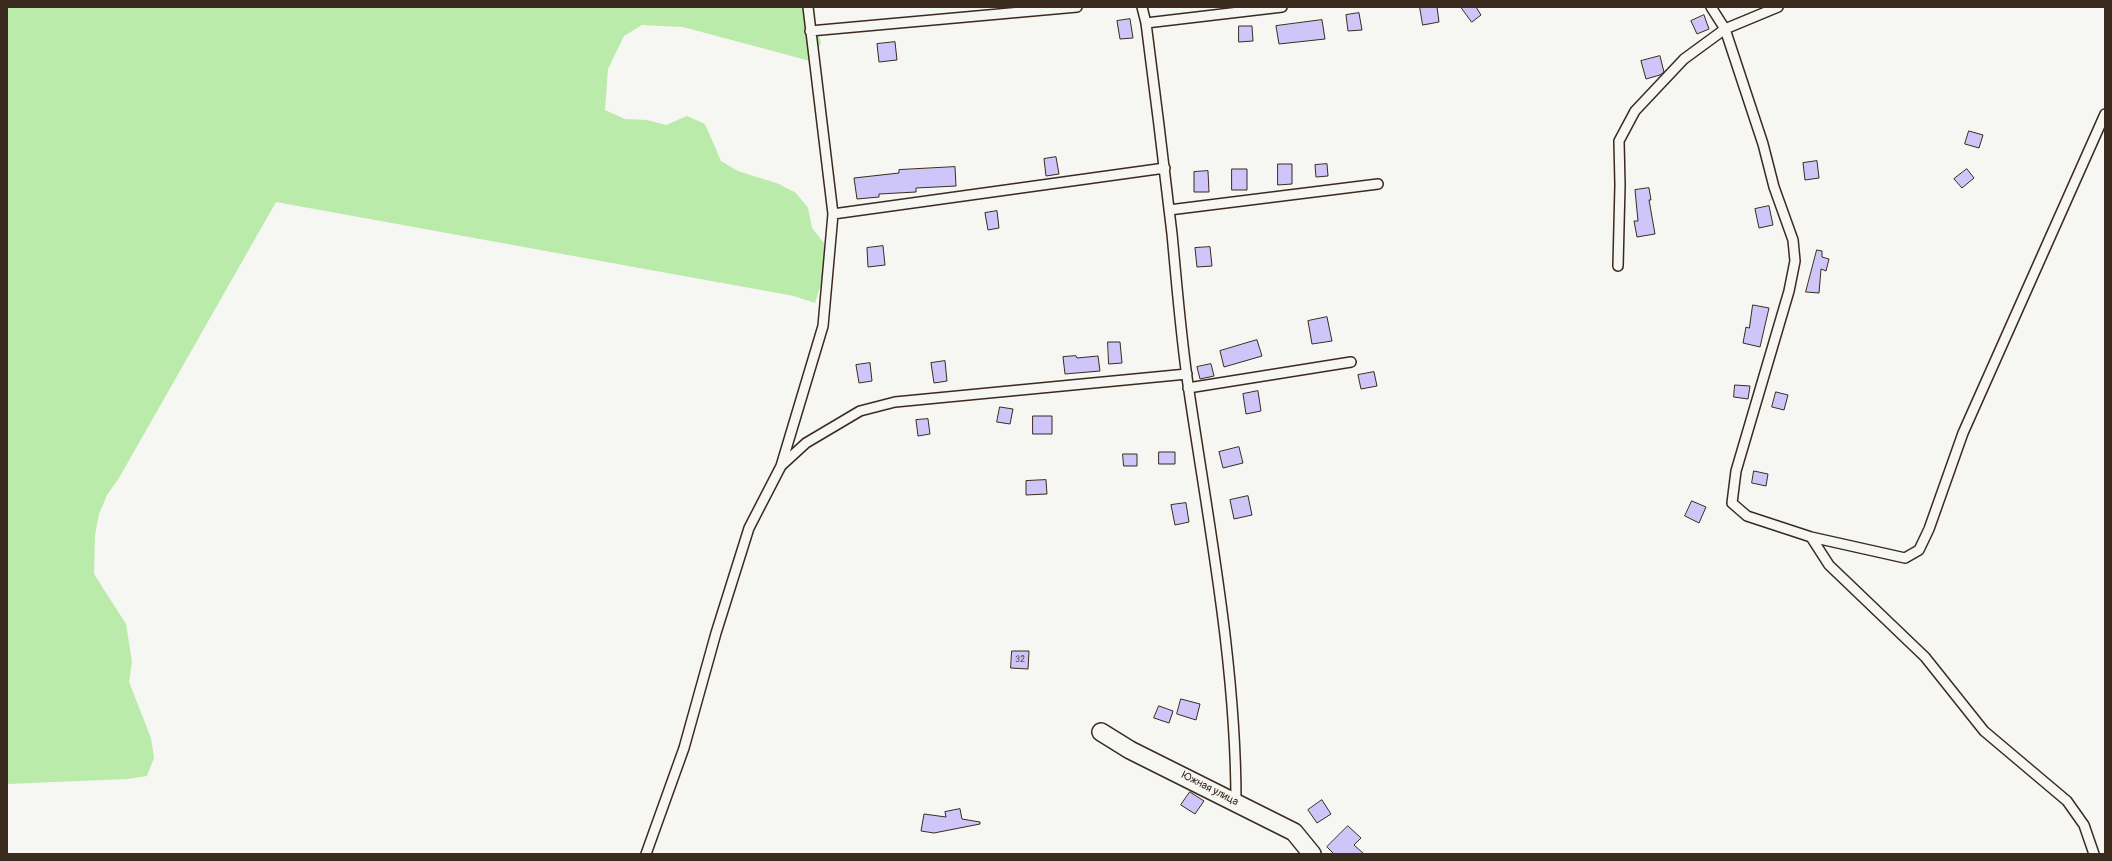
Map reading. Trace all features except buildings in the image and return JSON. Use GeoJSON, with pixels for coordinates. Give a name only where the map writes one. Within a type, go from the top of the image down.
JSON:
{"type":"FeatureCollection","features":[{"type":"Feature","properties":{"kind":"street","name":"Южная улица"},"geometry":{"type":"LineString","coordinates":[[1101,732],[1130,750],[1294,832],[1312,854]]}},
{"type":"Feature","properties":{"kind":"lane"},"geometry":{"type":"LineString","coordinates":[[646,854],[684,748],[716,634],[749,528],[781,466],[824,326],[833,214],[808,7]]}},
{"type":"Feature","properties":{"kind":"lane"},"geometry":{"type":"LineString","coordinates":[[810,31],[1077,7]]}},
{"type":"Feature","properties":{"kind":"lane"},"geometry":{"type":"LineString","coordinates":[[1142,7],[1146,23],[1165,168],[1188,388],[1214,559],[1228,674],[1236,754],[1236,802]]}},
{"type":"Feature","properties":{"kind":"lane"},"geometry":{"type":"LineString","coordinates":[[1146,23],[1282,7]]}},
{"type":"Feature","properties":{"kind":"lane"},"geometry":{"type":"LineString","coordinates":[[1711,7],[1725,29],[1763,144],[1774,187],[1793,240],[1795,261],[1788,291],[1736,471],[1732,503],[1747,516],[1811,537],[1905,558],[1919,550],[1930,530],[1962,433],[2105,114]]}},
{"type":"Feature","properties":{"kind":"lane"},"geometry":{"type":"LineString","coordinates":[[1618,266],[1620,185],[1619,141],[1635,111],[1684,59],[1725,29],[1778,7]]}},
{"type":"Feature","properties":{"kind":"lane"},"geometry":{"type":"LineString","coordinates":[[833,214],[1165,168]]}},
{"type":"Feature","properties":{"kind":"lane"},"geometry":{"type":"LineString","coordinates":[[1169,210],[1378,184]]}},
{"type":"Feature","properties":{"kind":"lane"},"geometry":{"type":"LineString","coordinates":[[1188,388],[1350,362]]}},
{"type":"Feature","properties":{"kind":"lane"},"geometry":{"type":"LineString","coordinates":[[781,466],[806,443],[860,412],[895,402],[1187,374]]}},
{"type":"Feature","properties":{"kind":"lane"},"geometry":{"type":"LineString","coordinates":[[1811,537],[1829,565],[1925,657],[1984,731],[2067,801],[2084,825],[2094,854]]}},
{"type":"Feature","properties":{"kind":"green space"},"geometry":{"type":"Polygon","coordinates":[[[7,7],[810,7],[821,42],[814,62],[683,27],[642,25],[624,36],[608,69],[605,110],[625,119],[647,120],[666,125],[687,116],[705,124],[721,161],[738,171],[779,184],[796,193],[808,208],[812,228],[824,243],[828,262],[815,303],[794,296],[276,202],[119,478],[107,495],[99,514],[95,535],[94,574],[126,624],[132,662],[129,682],[151,738],[154,758],[147,776],[127,779],[7,784],[7,7]]]}}]}
